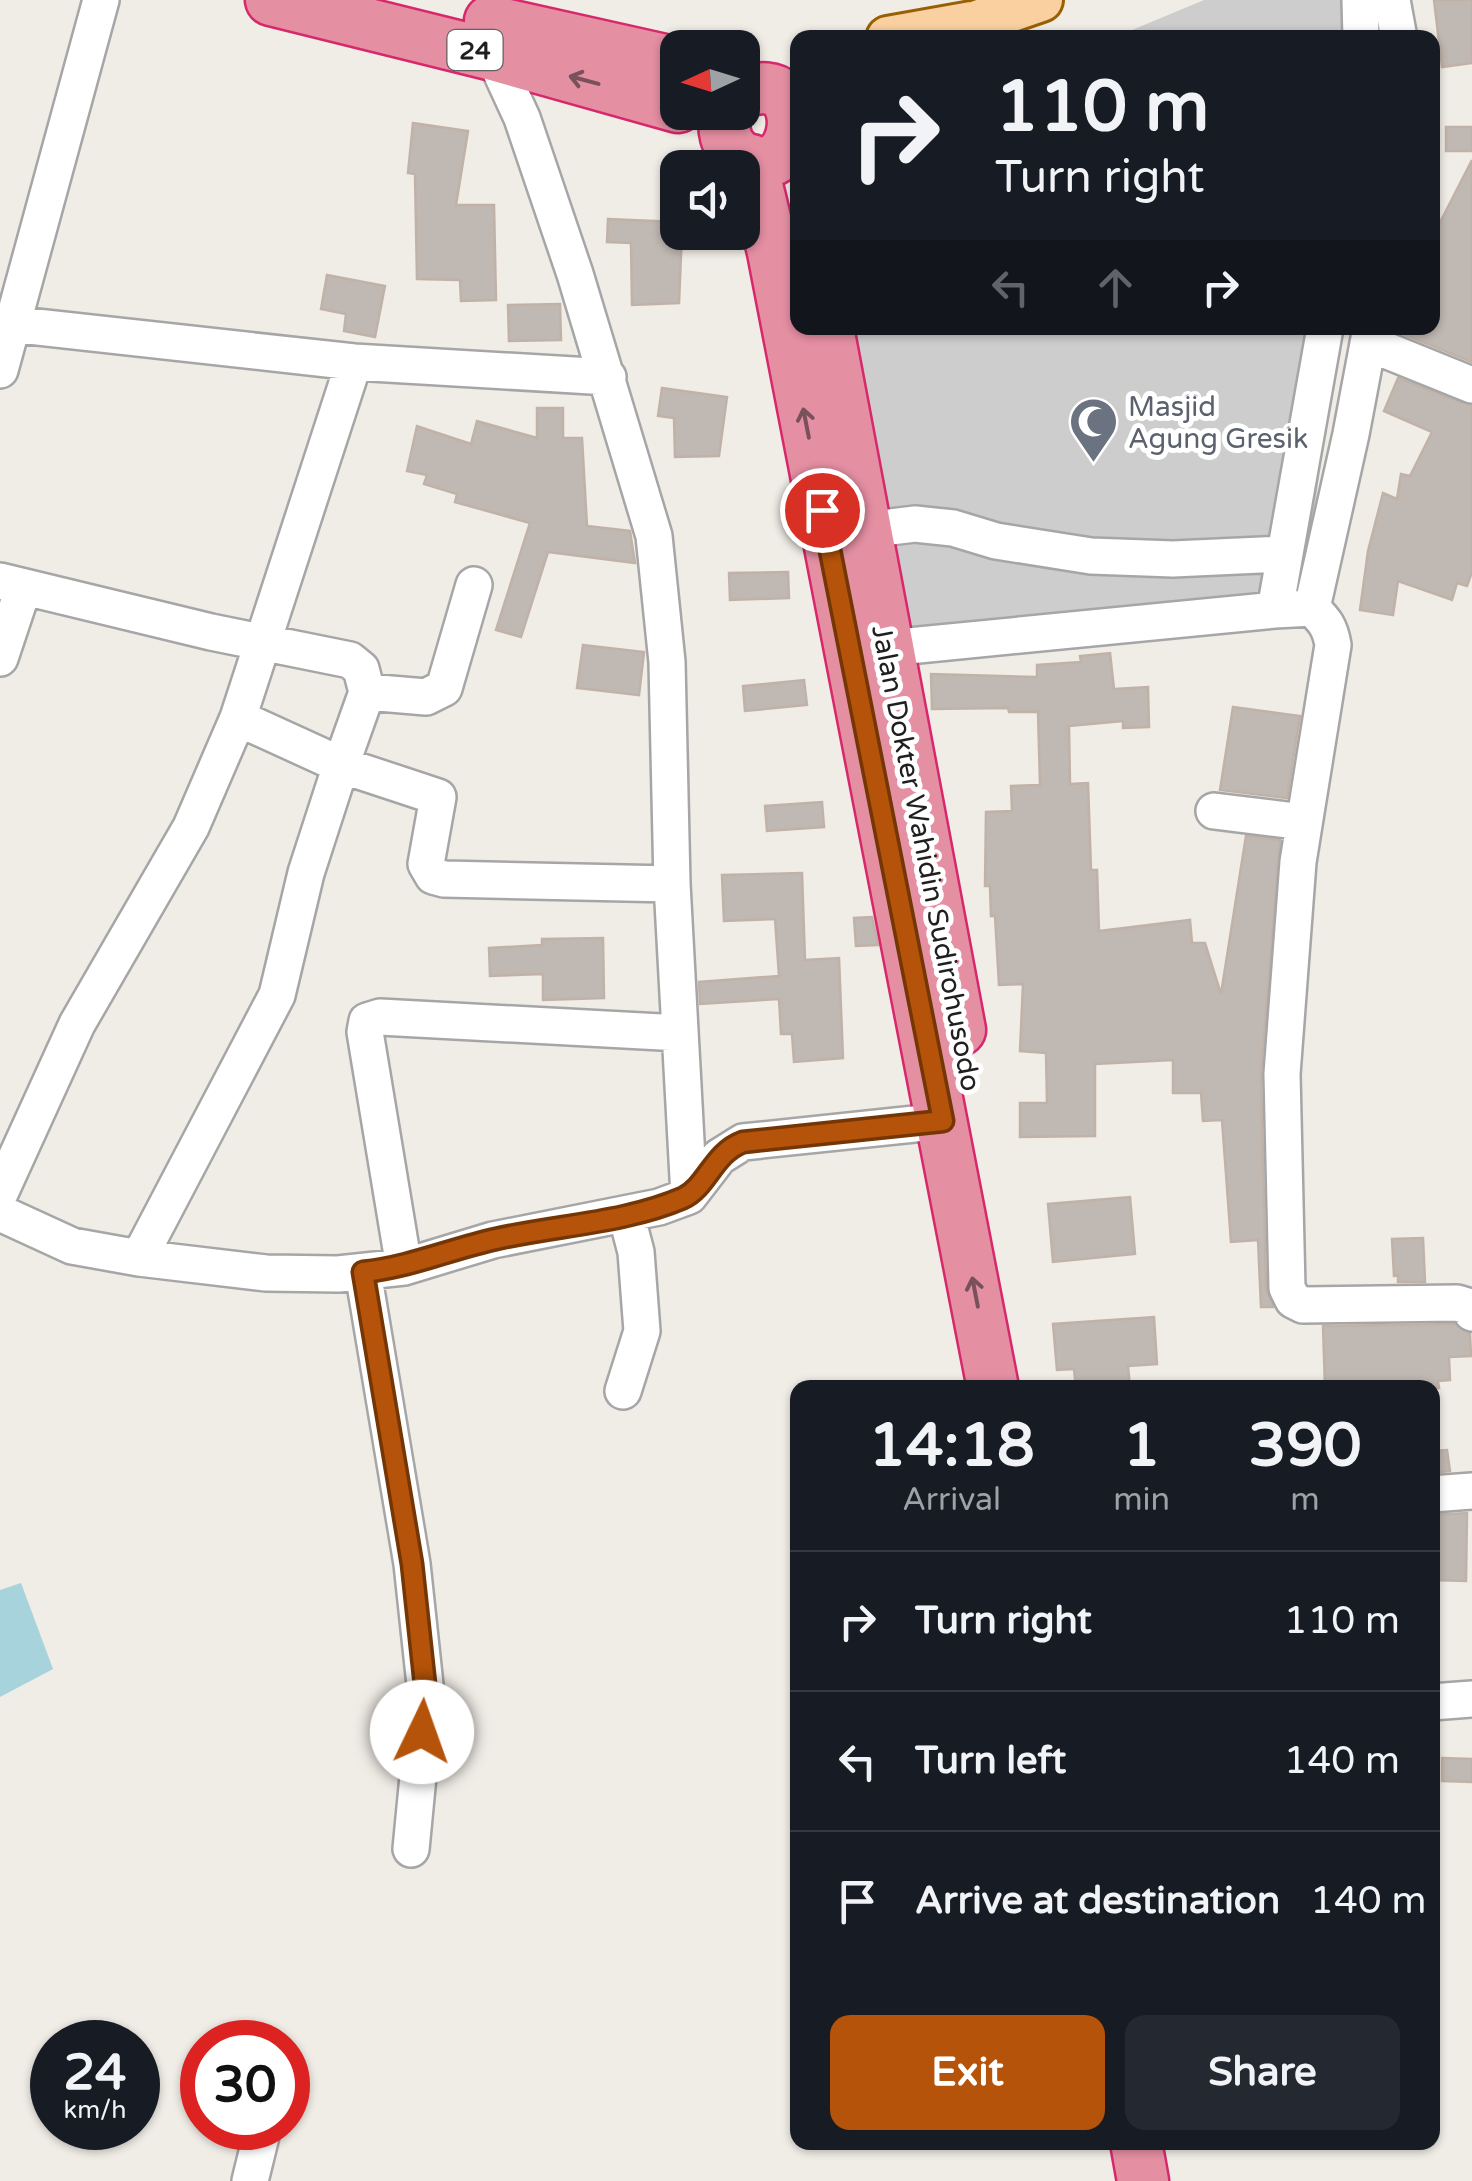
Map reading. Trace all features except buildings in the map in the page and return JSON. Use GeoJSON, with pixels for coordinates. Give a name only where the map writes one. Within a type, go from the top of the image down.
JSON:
{"type":"FeatureCollection","features":[{"type":"Feature","properties":{"kind":"highway","name":"Jalan Dokter Wahidin Sudirohusodo"},"geometry":{"type":"LineString","coordinates":[[270,0],[660,93]]}},
{"type":"Feature","properties":{"kind":"highway","name":"24"},"geometry":{"type":"LineString","coordinates":[[397,0],[660,59]]}},
{"type":"Feature","properties":{"kind":"highway","name":"Jalan Dokter Wahidin Sudirohusodo"},"geometry":{"type":"LineString","coordinates":[[756,130],[790,334]]}},
{"type":"Feature","properties":{"kind":"highway","name":"Jalan Dokter Wahidin Sudirohusodo"},"geometry":{"type":"LineString","coordinates":[[790,335],[992,1380]]}},
{"type":"Feature","properties":{"kind":"highway","name":"Jalan Dokter Wahidin Sudirohusodo"},"geometry":{"type":"LineString","coordinates":[[829,335],[1025,1380]]}},
{"type":"Feature","properties":{"kind":"highway"},"geometry":{"type":"LineString","coordinates":[[1137,2150],[1143,2181]]}},
{"type":"Feature","properties":{"kind":"highway"},"geometry":{"type":"LineString","coordinates":[[1169,2150],[1175,2181]]}},
{"type":"Feature","properties":{"kind":"main road"},"geometry":{"type":"LineString","coordinates":[[962,30],[1042,0]]}},
{"type":"Feature","properties":{"kind":"street"},"geometry":{"type":"LineString","coordinates":[[0,370],[7,324],[101,0]]}},
{"type":"Feature","properties":{"kind":"street"},"geometry":{"type":"LineString","coordinates":[[1360,0],[1361,30]]}},
{"type":"Feature","properties":{"kind":"street"},"geometry":{"type":"LineString","coordinates":[[1392,0],[1397,30]]}},
{"type":"Feature","properties":{"kind":"street"},"geometry":{"type":"LineString","coordinates":[[494,55],[522,118],[608,377],[654,536],[667,662],[672,884],[689,1196]]}},
{"type":"Feature","properties":{"kind":"street"},"geometry":{"type":"LineString","coordinates":[[7,324],[354,362],[608,377]]}},
{"type":"Feature","properties":{"kind":"street"},"geometry":{"type":"LineString","coordinates":[[1275,610],[1324,335]]}},
{"type":"Feature","properties":{"kind":"street"},"geometry":{"type":"LineString","coordinates":[[1312,608],[1369,335],[1472,385]]}},
{"type":"Feature","properties":{"kind":"street"},"geometry":{"type":"LineString","coordinates":[[0,1193],[78,1024],[191,828],[238,718],[354,362]]}},
{"type":"Feature","properties":{"kind":"street"},"geometry":{"type":"LineString","coordinates":[[865,530],[916,524],[953,528],[996,541],[1091,556],[1173,559],[1285,554]]}},
{"type":"Feature","properties":{"kind":"street"},"geometry":{"type":"LineString","coordinates":[[0,658],[12,585],[350,660],[362,669],[367,692],[306,873],[277,995],[139,1258]]}},
{"type":"Feature","properties":{"kind":"street"},"geometry":{"type":"LineString","coordinates":[[367,692],[426,697],[444,688],[474,585]]}},
{"type":"Feature","properties":{"kind":"street"},"geometry":{"type":"LineString","coordinates":[[888,648],[1312,608]]}},
{"type":"Feature","properties":{"kind":"street"},"geometry":{"type":"LineString","coordinates":[[1312,608],[1330,628],[1333,645],[1304,822],[1282,1074],[1286,1288],[1293,1300],[1304,1305],[1457,1303],[1467,1306],[1472,1313]]}},
{"type":"Feature","properties":{"kind":"street"},"geometry":{"type":"LineString","coordinates":[[238,718],[341,765],[438,798],[426,864],[433,876],[672,884]]}},
{"type":"Feature","properties":{"kind":"street"},"geometry":{"type":"LineString","coordinates":[[1214,811],[1304,822]]}},
{"type":"Feature","properties":{"kind":"street"},"geometry":{"type":"LineString","coordinates":[[404,1268],[365,1032],[367,1021],[380,1018],[680,1033]]}},
{"type":"Feature","properties":{"kind":"street"},"geometry":{"type":"LineString","coordinates":[[0,1213],[72,1246],[139,1258],[266,1272],[338,1274],[404,1268],[493,1240],[659,1208],[689,1196],[719,1157],[743,1142],[943,1121]]}},
{"type":"Feature","properties":{"kind":"street"},"geometry":{"type":"LineString","coordinates":[[623,1391],[642,1331],[636,1252],[626,1214]]}},
{"type":"Feature","properties":{"kind":"street"},"geometry":{"type":"LineString","coordinates":[[363,1272],[412,1564],[426,1694],[410,1849]]}},
{"type":"Feature","properties":{"kind":"street"},"geometry":{"type":"LineString","coordinates":[[1440,1494],[1472,1492]]}},
{"type":"Feature","properties":{"kind":"street"},"geometry":{"type":"LineString","coordinates":[[1440,1701],[1472,1699]]}},
{"type":"Feature","properties":{"kind":"street"},"geometry":{"type":"LineString","coordinates":[[250,2181],[258,2150]]}},
{"type":"Feature","properties":{"kind":"shaded area"},"geometry":{"type":"Polygon","coordinates":[[[1204,0],[1380,0],[1376,30],[1132,30],[1204,0]]]}},
{"type":"Feature","properties":{"kind":"shaded area","name":"Masjid Agung Gresik"},"geometry":{"type":"Polygon","coordinates":[[[843,335],[1337,335],[1303,600],[892,631],[843,335]]]}},
{"type":"Feature","properties":{"kind":"water"},"geometry":{"type":"Polygon","coordinates":[[[21,1583],[53,1669],[0,1697],[0,1590],[21,1583]]]}},
{"type":"Feature","properties":{"kind":"place","name":"Masjid Agung Gresik"},"geometry":{"type":"Point","coordinates":[1093,464]}},
{"type":"Feature","properties":{"kind":"route"},"geometry":{"type":"LineString","coordinates":[[422,1732],[426,1694],[412,1564],[363,1272],[404,1268],[493,1240],[659,1208],[689,1196],[719,1157],[743,1142],[943,1121],[822,510]]}}]}
